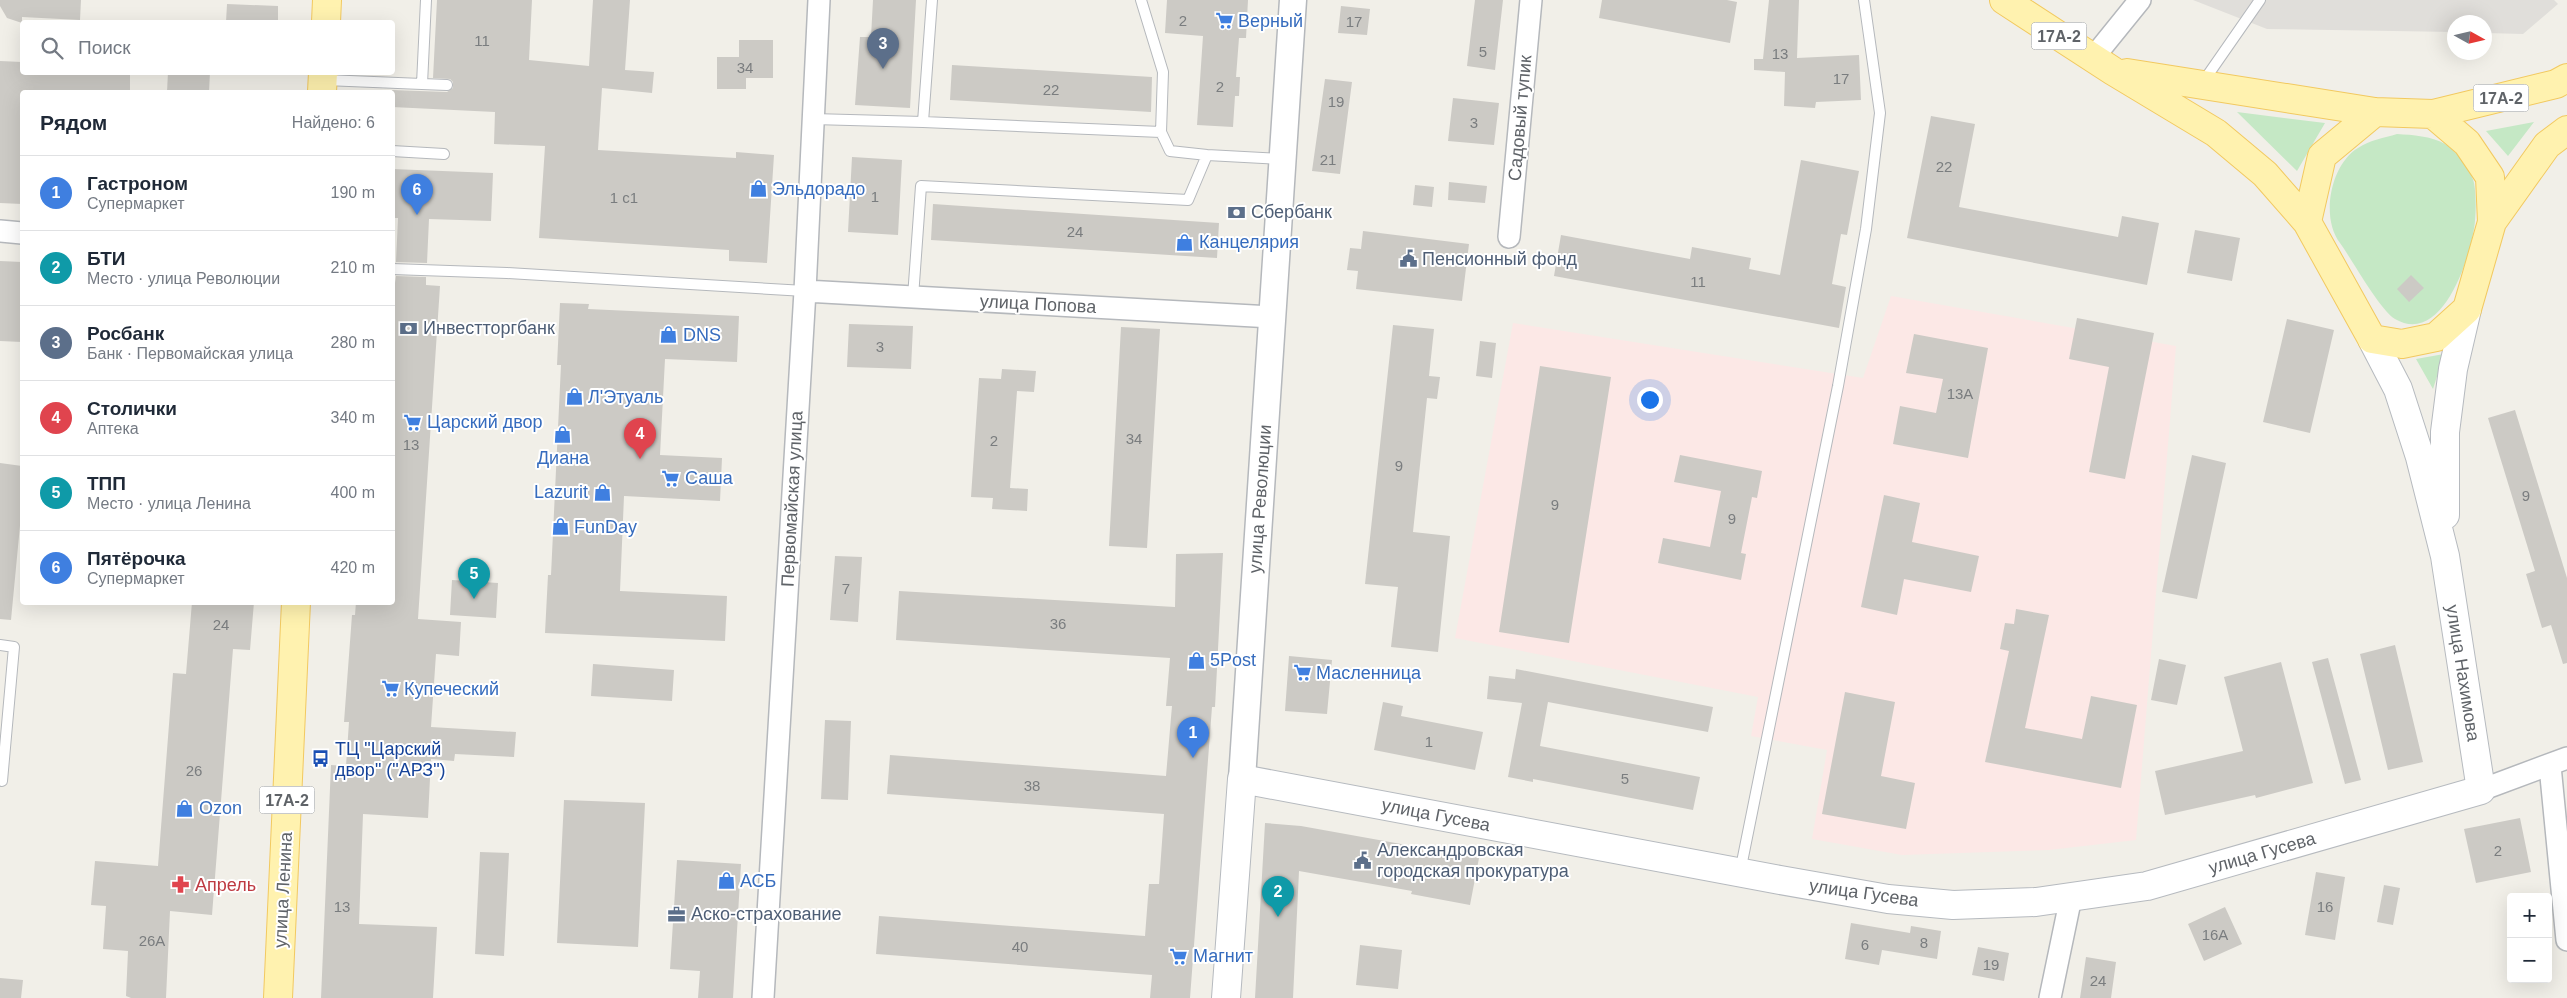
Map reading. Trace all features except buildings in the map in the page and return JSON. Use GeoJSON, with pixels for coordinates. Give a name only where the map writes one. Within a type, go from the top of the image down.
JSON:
{"type":"FeatureCollection","features":[{"type":"Feature","properties":{"kind":"main road"},"geometry":{"type":"LineString","coordinates":[[326,20],[327,0]]}},
{"type":"Feature","properties":{"kind":"main road","name":"17А-2"},"geometry":{"type":"LineString","coordinates":[[2004,0],[2103,65]]}},
{"type":"Feature","properties":{"kind":"main road"},"geometry":{"type":"LineString","coordinates":[[2103,65],[2201,85],[2375,112]]}},
{"type":"Feature","properties":{"kind":"main road"},"geometry":{"type":"LineString","coordinates":[[2103,65],[2216,134],[2265,174],[2307,222],[2398,389],[2420,457],[2444,556]]}},
{"type":"Feature","properties":{"kind":"main road","name":"17А-2"},"geometry":{"type":"LineString","coordinates":[[2375,112],[2433,114],[2556,84],[2567,78]]}},
{"type":"Feature","properties":{"kind":"main road"},"geometry":{"type":"LineString","coordinates":[[2307,222],[2322,156],[2375,112]]}},
{"type":"Feature","properties":{"kind":"main road"},"geometry":{"type":"LineString","coordinates":[[2433,114],[2467,143],[2490,177],[2492,222],[2467,310],[2453,369],[2445,432],[2444,556]]}},
{"type":"Feature","properties":{"kind":"main road"},"geometry":{"type":"LineString","coordinates":[[2492,222],[2547,145],[2567,130]]}},
{"type":"Feature","properties":{"kind":"main road"},"geometry":{"type":"LineString","coordinates":[[2372,339],[2402,344],[2436,337],[2467,310]]}},
{"type":"Feature","properties":{"kind":"main road","name":"улица Нахимова"},"geometry":{"type":"LineString","coordinates":[[2444,556],[2481,790]]}},
{"type":"Feature","properties":{"kind":"main road","name":"улица Ленина"},"geometry":{"type":"LineString","coordinates":[[278,998],[296,605]]}},
{"type":"Feature","properties":{"kind":"main road","name":"улица Гусева"},"geometry":{"type":"LineString","coordinates":[[1242,779],[1740,873],[1888,899],[1953,905],[2036,902],[2147,886],[2481,790]]}},
{"type":"Feature","properties":{"kind":"main road","name":"улица Революции"},"geometry":{"type":"LineString","coordinates":[[1226,998],[1242,779]]}},
{"type":"Feature","properties":{"kind":"street","name":"Первомайская улица"},"geometry":{"type":"LineString","coordinates":[[763,998],[805,291],[819,0]]}},
{"type":"Feature","properties":{"kind":"street","name":"улица Революции"},"geometry":{"type":"LineString","coordinates":[[1242,779],[1292,0]]}},
{"type":"Feature","properties":{"kind":"street","name":"Садовый тупик"},"geometry":{"type":"LineString","coordinates":[[1509,237],[1531,0]]}},
{"type":"Feature","properties":{"kind":"street"},"geometry":{"type":"LineString","coordinates":[[2103,65],[2140,0]]}},
{"type":"Feature","properties":{"kind":"street"},"geometry":{"type":"LineString","coordinates":[[0,231],[20,233]]}},
{"type":"Feature","properties":{"kind":"street","name":"улица Попова"},"geometry":{"type":"LineString","coordinates":[[805,291],[1272,317]]}},
{"type":"Feature","properties":{"kind":"street"},"geometry":{"type":"LineString","coordinates":[[2481,790],[2559,762],[2567,940]]}},
{"type":"Feature","properties":{"kind":"street"},"geometry":{"type":"LineString","coordinates":[[2050,998],[2070,897]]}},
{"type":"Feature","properties":{"kind":"lane"},"geometry":{"type":"LineString","coordinates":[[422,84],[426,0]]}},
{"type":"Feature","properties":{"kind":"lane"},"geometry":{"type":"LineString","coordinates":[[923,122],[932,0]]}},
{"type":"Feature","properties":{"kind":"lane"},"geometry":{"type":"LineString","coordinates":[[1141,0],[1163,72],[1162,132],[1170,151],[1282,159]]}},
{"type":"Feature","properties":{"kind":"lane"},"geometry":{"type":"LineString","coordinates":[[1740,873],[1834,405],[1866,229],[1880,113],[1864,0]]}},
{"type":"Feature","properties":{"kind":"lane"},"geometry":{"type":"LineString","coordinates":[[2201,85],[2260,0]]}},
{"type":"Feature","properties":{"kind":"lane"},"geometry":{"type":"LineString","coordinates":[[323,82],[447,85]]}},
{"type":"Feature","properties":{"kind":"lane"},"geometry":{"type":"LineString","coordinates":[[813,119],[1162,132]]}},
{"type":"Feature","properties":{"kind":"lane"},"geometry":{"type":"LineString","coordinates":[[395,152],[444,154]]}},
{"type":"Feature","properties":{"kind":"lane"},"geometry":{"type":"LineString","coordinates":[[913,297],[921,186],[1188,200],[1206,155]]}},
{"type":"Feature","properties":{"kind":"lane"},"geometry":{"type":"LineString","coordinates":[[395,269],[517,274],[805,291]]}},
{"type":"Feature","properties":{"kind":"lane"},"geometry":{"type":"LineString","coordinates":[[0,645],[14,647],[2,781]]}},
{"type":"Feature","properties":{"kind":"shaded area"},"geometry":{"type":"Polygon","coordinates":[[[2193,0],[2554,0],[2558,4],[2523,34],[2492,33],[2492,15],[2447,15],[2447,32],[2267,29],[2193,0]]]}},
{"type":"Feature","properties":{"kind":"shaded area"},"geometry":{"type":"Polygon","coordinates":[[[1891,296],[2176,346],[2136,840],[2049,850],[1902,855],[1812,839],[1827,750],[1751,736],[1758,697],[1455,638],[1513,323],[1863,378],[1891,296]]]}},
{"type":"Feature","properties":{"kind":"green space"},"geometry":{"type":"Polygon","coordinates":[[[2237,112],[2325,123],[2297,171],[2237,112]]]}},
{"type":"Feature","properties":{"kind":"green space"},"geometry":{"type":"Polygon","coordinates":[[[2534,122],[2508,156],[2486,131],[2534,122]]]}},
{"type":"Feature","properties":{"kind":"green space"},"geometry":{"type":"Polygon","coordinates":[[[2397,134],[2416,135],[2440,141],[2450,147],[2467,167],[2474,183],[2476,202],[2473,236],[2461,274],[2452,293],[2441,309],[2427,320],[2412,324],[2395,319],[2381,305],[2340,243],[2334,232],[2331,219],[2331,192],[2341,166],[2358,148],[2367,143],[2397,134]]]}},
{"type":"Feature","properties":{"kind":"green space"},"geometry":{"type":"Polygon","coordinates":[[[2444,354],[2433,389],[2416,359],[2444,354]]]}},
{"type":"Feature","properties":{"kind":"place","name":"Верный"},"geometry":{"type":"Point","coordinates":[1224,21]}},
{"type":"Feature","properties":{"kind":"place","name":"Росбанк"},"geometry":{"type":"Point","coordinates":[883,69]}},
{"type":"Feature","properties":{"kind":"place","name":"Эльдорадо"},"geometry":{"type":"Point","coordinates":[758,189]}},
{"type":"Feature","properties":{"kind":"place","name":"Сбербанк"},"geometry":{"type":"Point","coordinates":[1237,212]}},
{"type":"Feature","properties":{"kind":"place","name":"Пятёрочка"},"geometry":{"type":"Point","coordinates":[417,215]}},
{"type":"Feature","properties":{"kind":"place","name":"Канцелярия"},"geometry":{"type":"Point","coordinates":[1185,242]}},
{"type":"Feature","properties":{"kind":"place","name":"Пенсионный фонд"},"geometry":{"type":"Point","coordinates":[1408,259]}},
{"type":"Feature","properties":{"kind":"place","name":"Инвестторгбанк"},"geometry":{"type":"Point","coordinates":[409,328]}},
{"type":"Feature","properties":{"kind":"place","name":"DNS"},"geometry":{"type":"Point","coordinates":[669,335]}},
{"type":"Feature","properties":{"kind":"place","name":"Л'Этуаль"},"geometry":{"type":"Point","coordinates":[574,397]}},
{"type":"Feature","properties":{"kind":"place","name":"Царский двор"},"geometry":{"type":"Point","coordinates":[413,422]}},
{"type":"Feature","properties":{"kind":"place","name":"Диана"},"geometry":{"type":"Point","coordinates":[563,435]}},
{"type":"Feature","properties":{"kind":"place","name":"Столички"},"geometry":{"type":"Point","coordinates":[640,459]}},
{"type":"Feature","properties":{"kind":"place","name":"Саша"},"geometry":{"type":"Point","coordinates":[671,478]}},
{"type":"Feature","properties":{"kind":"place","name":"Lazurit"},"geometry":{"type":"Point","coordinates":[602,492]}},
{"type":"Feature","properties":{"kind":"place","name":"FunDay"},"geometry":{"type":"Point","coordinates":[560,527]}},
{"type":"Feature","properties":{"kind":"place","name":"ТПП"},"geometry":{"type":"Point","coordinates":[474,599]}},
{"type":"Feature","properties":{"kind":"place","name":"5Post"},"geometry":{"type":"Point","coordinates":[1196,660]}},
{"type":"Feature","properties":{"kind":"place","name":"Масленница"},"geometry":{"type":"Point","coordinates":[1302,673]}},
{"type":"Feature","properties":{"kind":"place","name":"Купеческий"},"geometry":{"type":"Point","coordinates":[390,689]}},
{"type":"Feature","properties":{"kind":"place","name":"Гастроном"},"geometry":{"type":"Point","coordinates":[1193,758]}},
{"type":"Feature","properties":{"kind":"place","name":"ТЦ \"Царский двор\" (\"АРЗ\")"},"geometry":{"type":"Point","coordinates":[321,759]}},
{"type":"Feature","properties":{"kind":"place","name":"Ozon"},"geometry":{"type":"Point","coordinates":[185,808]}},
{"type":"Feature","properties":{"kind":"place","name":"Александровская городская прокуратура"},"geometry":{"type":"Point","coordinates":[1363,860]}},
{"type":"Feature","properties":{"kind":"place","name":"АСБ"},"geometry":{"type":"Point","coordinates":[726,881]}},
{"type":"Feature","properties":{"kind":"place","name":"Апрель"},"geometry":{"type":"Point","coordinates":[181,885]}},
{"type":"Feature","properties":{"kind":"place","name":"Аско-страхование"},"geometry":{"type":"Point","coordinates":[677,914]}},
{"type":"Feature","properties":{"kind":"place","name":"БТИ"},"geometry":{"type":"Point","coordinates":[1278,917]}},
{"type":"Feature","properties":{"kind":"place","name":"Магнит"},"geometry":{"type":"Point","coordinates":[1179,956]}}]}
